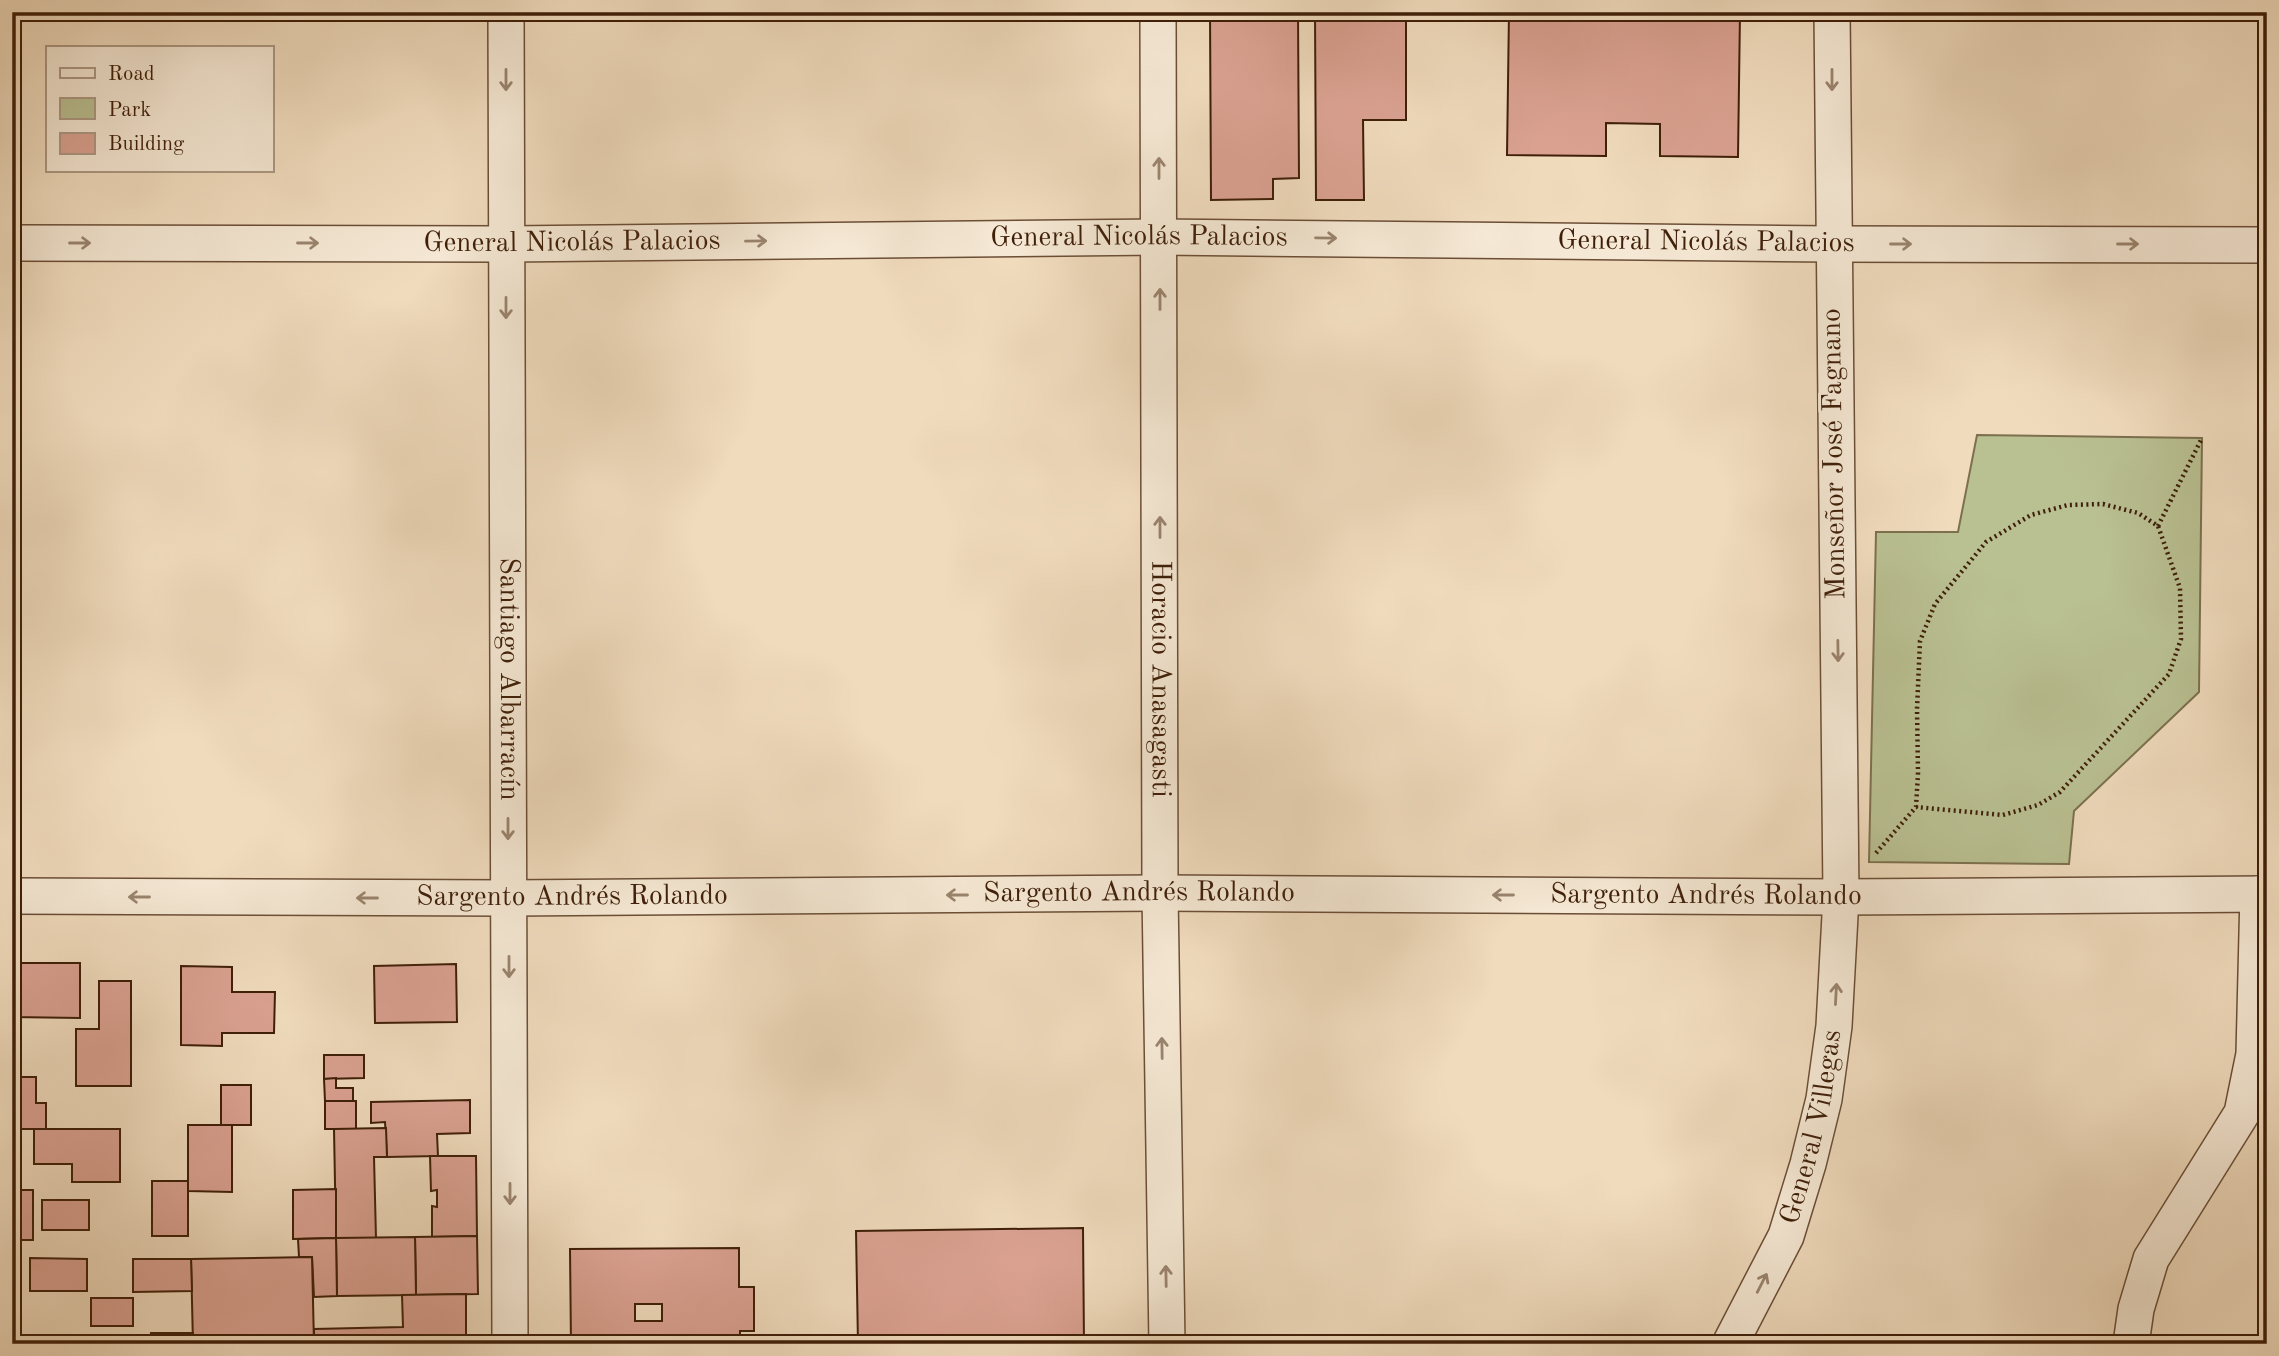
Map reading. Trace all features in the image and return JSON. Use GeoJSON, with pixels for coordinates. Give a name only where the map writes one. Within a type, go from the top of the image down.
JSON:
{"type":"FeatureCollection","features":[{"type":"Feature","properties":{"kind":"street","name":"Santiago Albarracín"},"geometry":{"type":"LineString","coordinates":[[506,12],[510,1344]]}},
{"type":"Feature","properties":{"kind":"street","name":"Horacio Anasagasti"},"geometry":{"type":"LineString","coordinates":[[1158,12],[1160,894],[1167,1344]]}},
{"type":"Feature","properties":{"kind":"street","name":"Monseñor José Fagnano"},"geometry":{"type":"LineString","coordinates":[[1832,12],[1832,244],[1841,897]]}},
{"type":"Feature","properties":{"kind":"street","name":"General Nicolás Palacios"},"geometry":{"type":"LineString","coordinates":[[12,243],[506,244],[1160,237],[1832,244],[2267,245]]}},
{"type":"Feature","properties":{"kind":"street","name":"Sargento Andrés Rolando"},"geometry":{"type":"LineString","coordinates":[[12,896],[509,898],[1160,894],[1841,897],[2262,894]]}},
{"type":"Feature","properties":{"kind":"street"},"geometry":{"type":"LineString","coordinates":[[2130,1344],[2136,1309],[2151,1259],[2242,1113],[2254,1054],[2262,894]]}},
{"type":"Feature","properties":{"kind":"street","name":"General Villegas"},"geometry":{"type":"LineString","coordinates":[[1730,1344],[1786,1236],[1824,1099],[1834,1026],[1841,897]]}},
{"type":"Feature","properties":{"kind":"path"},"geometry":{"type":"LineString","coordinates":[[2158,526],[2138,513],[2103,504],[2068,505],[2031,515],[1986,542],[1935,604],[1920,641],[1916,807],[2003,815],[2038,805],[2060,792],[2169,674],[2181,639],[2180,588],[2158,526],[2202,438]]}},
{"type":"Feature","properties":{"kind":"green space"},"geometry":{"type":"Polygon","coordinates":[[[1977,435],[2202,438],[2199,692],[2074,811],[2069,864],[1869,862],[1876,532],[1958,532],[1977,435]]]}},
{"type":"Feature","properties":{"kind":"building"},"geometry":{"type":"Polygon","coordinates":[[[1210,12],[1298,12],[1299,178],[1273,179],[1273,199],[1211,200],[1210,12]]]}},
{"type":"Feature","properties":{"kind":"building"},"geometry":{"type":"Polygon","coordinates":[[[1315,12],[1406,12],[1406,120],[1363,120],[1364,200],[1316,200],[1315,12]]]}},
{"type":"Feature","properties":{"kind":"building"},"geometry":{"type":"Polygon","coordinates":[[[1509,12],[1740,12],[1738,157],[1660,156],[1660,124],[1606,123],[1606,156],[1507,155],[1509,12]]]}},
{"type":"Feature","properties":{"kind":"building"},"geometry":{"type":"Polygon","coordinates":[[[12,963],[80,963],[80,1018],[12,1017],[12,963]]]}},
{"type":"Feature","properties":{"kind":"building"},"geometry":{"type":"Polygon","coordinates":[[[456,964],[457,1022],[375,1023],[374,966],[456,964]]]}},
{"type":"Feature","properties":{"kind":"building"},"geometry":{"type":"Polygon","coordinates":[[[181,966],[232,967],[232,992],[275,992],[274,1033],[222,1033],[222,1046],[181,1045],[181,966]]]}},
{"type":"Feature","properties":{"kind":"building"},"geometry":{"type":"Polygon","coordinates":[[[99,981],[131,981],[131,1086],[76,1086],[76,1029],[99,1029],[99,981]]]}},
{"type":"Feature","properties":{"kind":"building"},"geometry":{"type":"Polygon","coordinates":[[[324,1055],[364,1055],[364,1078],[324,1079],[324,1055]]]}},
{"type":"Feature","properties":{"kind":"building"},"geometry":{"type":"Polygon","coordinates":[[[12,1077],[36,1077],[36,1103],[46,1103],[46,1129],[12,1129],[12,1077]]]}},
{"type":"Feature","properties":{"kind":"building"},"geometry":{"type":"Polygon","coordinates":[[[336,1078],[336,1088],[353,1088],[353,1101],[325,1101],[324,1079],[336,1078]]]}},
{"type":"Feature","properties":{"kind":"building"},"geometry":{"type":"Polygon","coordinates":[[[221,1085],[251,1085],[251,1125],[221,1125],[221,1085]]]}},
{"type":"Feature","properties":{"kind":"building"},"geometry":{"type":"Polygon","coordinates":[[[470,1100],[470,1133],[437,1134],[438,1156],[387,1157],[385,1122],[371,1123],[371,1102],[470,1100]]]}},
{"type":"Feature","properties":{"kind":"building"},"geometry":{"type":"Polygon","coordinates":[[[325,1101],[356,1101],[356,1129],[325,1129],[325,1101]]]}},
{"type":"Feature","properties":{"kind":"building"},"geometry":{"type":"Polygon","coordinates":[[[188,1125],[232,1125],[232,1192],[188,1191],[188,1125]]]}},
{"type":"Feature","properties":{"kind":"building"},"geometry":{"type":"Polygon","coordinates":[[[386,1128],[387,1157],[374,1157],[376,1238],[336,1238],[334,1129],[386,1128]]]}},
{"type":"Feature","properties":{"kind":"building"},"geometry":{"type":"Polygon","coordinates":[[[34,1129],[120,1129],[120,1182],[72,1182],[72,1164],[34,1164],[34,1129]]]}},
{"type":"Feature","properties":{"kind":"building"},"geometry":{"type":"Polygon","coordinates":[[[430,1156],[476,1156],[477,1236],[432,1237],[432,1206],[437,1207],[437,1190],[431,1191],[430,1156]]]}},
{"type":"Feature","properties":{"kind":"building"},"geometry":{"type":"Polygon","coordinates":[[[152,1181],[188,1181],[188,1236],[152,1236],[152,1181]]]}},
{"type":"Feature","properties":{"kind":"building"},"geometry":{"type":"Polygon","coordinates":[[[336,1189],[336,1238],[293,1239],[293,1190],[336,1189]]]}},
{"type":"Feature","properties":{"kind":"building"},"geometry":{"type":"Polygon","coordinates":[[[12,1190],[33,1190],[33,1240],[12,1240],[12,1190]]]}},
{"type":"Feature","properties":{"kind":"building"},"geometry":{"type":"Polygon","coordinates":[[[42,1200],[89,1200],[89,1230],[42,1230],[42,1200]]]}},
{"type":"Feature","properties":{"kind":"building"},"geometry":{"type":"Polygon","coordinates":[[[1083,1228],[1084,1344],[858,1344],[856,1231],[1083,1228]]]}},
{"type":"Feature","properties":{"kind":"building"},"geometry":{"type":"Polygon","coordinates":[[[477,1236],[478,1294],[416,1295],[415,1237],[477,1236]]]}},
{"type":"Feature","properties":{"kind":"building"},"geometry":{"type":"Polygon","coordinates":[[[415,1237],[416,1295],[337,1296],[336,1238],[415,1237]]]}},
{"type":"Feature","properties":{"kind":"building"},"geometry":{"type":"Polygon","coordinates":[[[336,1238],[337,1296],[314,1297],[312,1257],[299,1257],[298,1239],[336,1238]]]}},
{"type":"Feature","properties":{"kind":"building"},"geometry":{"type":"Polygon","coordinates":[[[12,1240],[21,1240],[21,1299],[12,1298],[12,1240]]]}},
{"type":"Feature","properties":{"kind":"building"},"geometry":{"type":"Polygon","coordinates":[[[739,1248],[739,1287],[754,1287],[754,1331],[740,1331],[740,1344],[571,1344],[570,1249],[739,1248]],[[635,1304],[635,1321],[662,1321],[662,1304],[635,1304]]]}},
{"type":"Feature","properties":{"kind":"building"},"geometry":{"type":"Polygon","coordinates":[[[312,1257],[314,1344],[193,1344],[191,1259],[312,1257]]]}},
{"type":"Feature","properties":{"kind":"building"},"geometry":{"type":"Polygon","coordinates":[[[30,1258],[87,1259],[87,1291],[30,1291],[30,1258]]]}},
{"type":"Feature","properties":{"kind":"building"},"geometry":{"type":"Polygon","coordinates":[[[133,1259],[191,1259],[192,1291],[133,1292],[133,1259]]]}},
{"type":"Feature","properties":{"kind":"building"},"geometry":{"type":"Polygon","coordinates":[[[466,1294],[466,1344],[314,1344],[314,1329],[403,1327],[402,1295],[466,1294]]]}},
{"type":"Feature","properties":{"kind":"building"},"geometry":{"type":"Polygon","coordinates":[[[91,1298],[133,1298],[133,1326],[91,1326],[91,1298]]]}},
{"type":"Feature","properties":{"kind":"building"},"geometry":{"type":"Polygon","coordinates":[[[151,1333],[193,1333],[193,1344],[152,1344],[151,1333]]]}}]}
